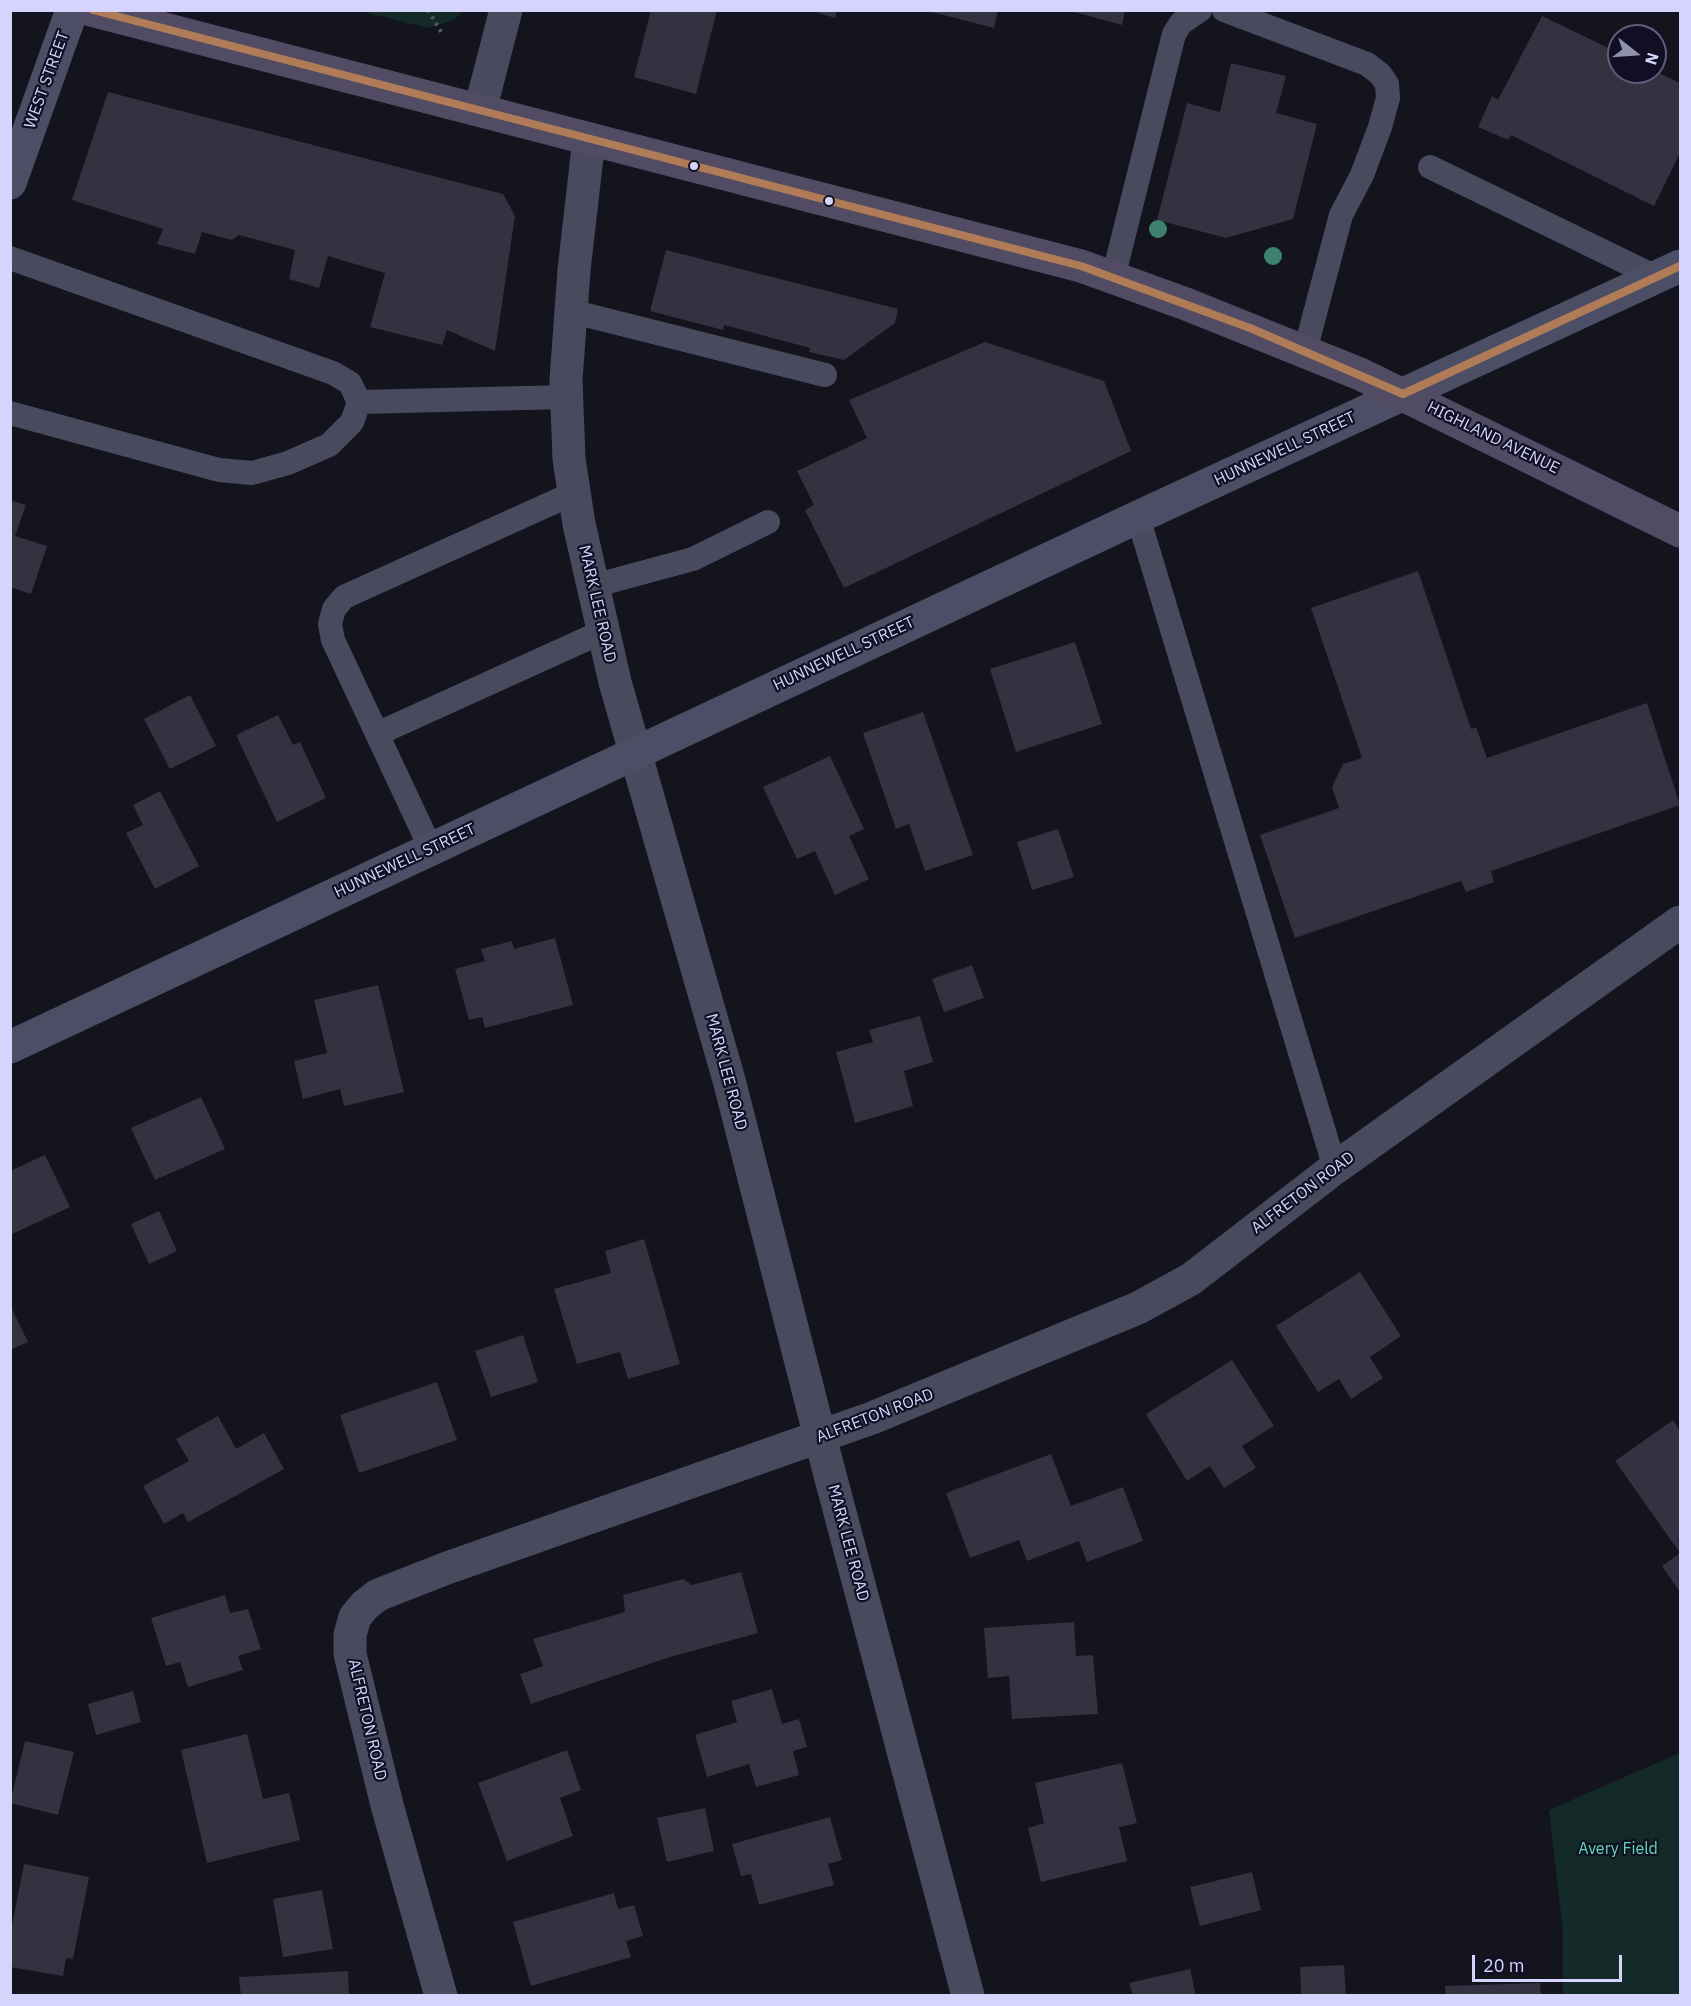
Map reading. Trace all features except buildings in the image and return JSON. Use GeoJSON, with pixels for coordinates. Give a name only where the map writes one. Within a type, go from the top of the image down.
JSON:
{"type":"FeatureCollection","features":[{"type":"Feature","properties":{"kind":"main road","name":"HIGHLAND AVENUE"},"geometry":{"type":"LineString","coordinates":[[91,10],[1011,246],[1113,278],[1305,351],[1403,394],[1680,531]]}},
{"type":"Feature","properties":{"kind":"street","name":"WEST STREET"},"geometry":{"type":"LineString","coordinates":[[10,183],[72,10]]}},
{"type":"Feature","properties":{"kind":"street"},"geometry":{"type":"LineString","coordinates":[[480,110],[506,10]]}},
{"type":"Feature","properties":{"kind":"street","name":"MARK LEE ROAD"},"geometry":{"type":"LineString","coordinates":[[590,139],[570,311],[566,397],[574,493],[604,631],[729,1080],[820,1437],[968,1995]]}},
{"type":"Feature","properties":{"kind":"street","name":"HUNNEWELL STREET"},"geometry":{"type":"LineString","coordinates":[[10,1047],[1138,517],[1668,272]]}},
{"type":"Feature","properties":{"kind":"street","name":"ALFRETON ROAD"},"geometry":{"type":"LineString","coordinates":[[441,1995],[387,1805],[350,1654],[350,1635],[355,1617],[378,1595],[820,1437],[1138,1308],[1191,1279],[1335,1168],[1680,922]]}},
{"type":"Feature","properties":{"kind":"lane"},"geometry":{"type":"LineString","coordinates":[[1113,278],[1174,33],[1181,23],[1200,10]]}},
{"type":"Feature","properties":{"kind":"lane"},"geometry":{"type":"LineString","coordinates":[[1224,10],[1367,64],[1380,74],[1387,84],[1388,98],[1380,128],[1362,175],[1341,214],[1305,351]]}},
{"type":"Feature","properties":{"kind":"lane"},"geometry":{"type":"LineString","coordinates":[[1430,167],[1668,272]]}},
{"type":"Feature","properties":{"kind":"lane"},"geometry":{"type":"LineString","coordinates":[[10,258],[333,373],[350,383],[359,402],[352,422],[338,439],[288,463],[252,473],[219,470],[10,413]]}},
{"type":"Feature","properties":{"kind":"lane"},"geometry":{"type":"LineString","coordinates":[[570,311],[825,375]]}},
{"type":"Feature","properties":{"kind":"lane"},"geometry":{"type":"LineString","coordinates":[[359,402],[566,397]]}},
{"type":"Feature","properties":{"kind":"lane"},"geometry":{"type":"LineString","coordinates":[[431,849],[333,640],[330,624],[338,602],[574,493]]}},
{"type":"Feature","properties":{"kind":"lane"},"geometry":{"type":"LineString","coordinates":[[1138,517],[1335,1168]]}},
{"type":"Feature","properties":{"kind":"lane"},"geometry":{"type":"LineString","coordinates":[[593,585],[693,559],[768,522]]}},
{"type":"Feature","properties":{"kind":"lane"},"geometry":{"type":"LineString","coordinates":[[377,734],[604,631]]}},
{"type":"Feature","properties":{"kind":"path"},"geometry":{"type":"LineString","coordinates":[[428,10],[443,35]]}},
{"type":"Feature","properties":{"kind":"green space"},"geometry":{"type":"Polygon","coordinates":[[[360,11],[463,11],[454,20],[428,28],[360,11]]]}},
{"type":"Feature","properties":{"kind":"green space","name":"Avery Field"},"geometry":{"type":"Polygon","coordinates":[[[1680,1753],[1680,1995],[1563,1995],[1563,1932],[1549,1810],[1680,1753]]]}},
{"type":"Feature","properties":{"kind":"transit line"},"geometry":{"type":"LineString","coordinates":[[93,10],[1081,266],[1250,328],[1403,394],[1680,266]]}}]}
